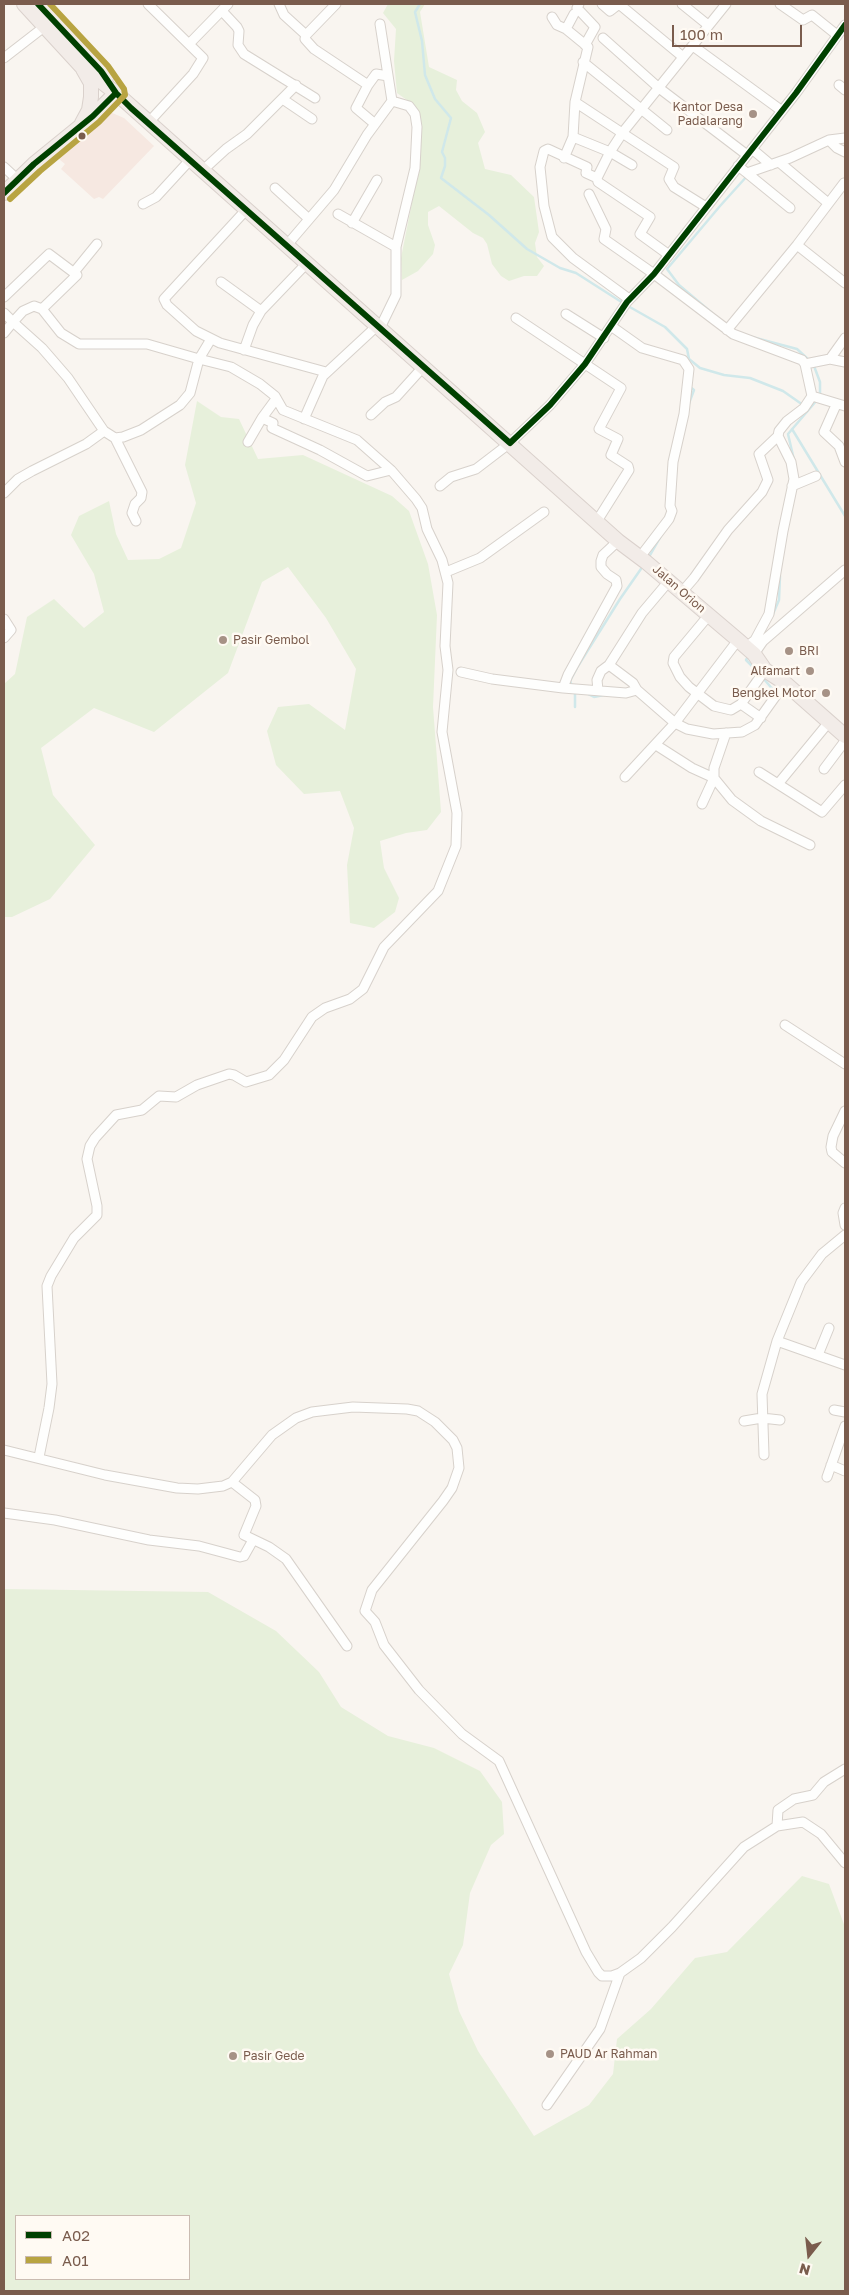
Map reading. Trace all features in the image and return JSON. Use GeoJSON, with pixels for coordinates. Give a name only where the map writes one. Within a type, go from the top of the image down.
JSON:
{"type":"FeatureCollection","features":[{"type":"Feature","properties":{"kind":"highway"},"geometry":{"type":"LineString","coordinates":[[24,4],[81,66],[116,93]]}},
{"type":"Feature","properties":{"kind":"highway"},"geometry":{"type":"LineString","coordinates":[[38,4],[101,71],[116,93]]}},
{"type":"Feature","properties":{"kind":"highway"},"geometry":{"type":"LineString","coordinates":[[79,128],[89,110],[92,97],[90,83],[81,66]]}},
{"type":"Feature","properties":{"kind":"highway"},"geometry":{"type":"LineString","coordinates":[[4,193],[34,164],[79,128],[116,93]]}},
{"type":"Feature","properties":{"kind":"highway","name":"Jalan Orion"},"geometry":{"type":"LineString","coordinates":[[116,93],[202,172],[379,326],[618,540],[643,559],[748,649],[765,670],[785,683],[845,736]]}},
{"type":"Feature","properties":{"kind":"street"},"geometry":{"type":"LineString","coordinates":[[148,4],[190,43],[203,58],[193,74],[148,123]]}},
{"type":"Feature","properties":{"kind":"street"},"geometry":{"type":"LineString","coordinates":[[279,4],[284,15],[306,35],[306,39],[314,49],[368,85]]}},
{"type":"Feature","properties":{"kind":"street"},"geometry":{"type":"LineString","coordinates":[[306,35],[336,4]]}},
{"type":"Feature","properties":{"kind":"street"},"geometry":{"type":"LineString","coordinates":[[579,4],[577,8],[595,27],[585,45]]}},
{"type":"Feature","properties":{"kind":"street"},"geometry":{"type":"LineString","coordinates":[[602,4],[610,11],[619,4],[683,57]]}},
{"type":"Feature","properties":{"kind":"street"},"geometry":{"type":"LineString","coordinates":[[682,4],[708,25]]}},
{"type":"Feature","properties":{"kind":"street"},"geometry":{"type":"LineString","coordinates":[[596,178],[610,152],[640,109],[726,4]]}},
{"type":"Feature","properties":{"kind":"street"},"geometry":{"type":"LineString","coordinates":[[780,4],[803,20],[812,15],[838,35]]}},
{"type":"Feature","properties":{"kind":"street"},"geometry":{"type":"LineString","coordinates":[[190,43],[225,7],[238,27],[237,41],[239,48],[244,54],[316,98]]}},
{"type":"Feature","properties":{"kind":"street"},"geometry":{"type":"LineString","coordinates":[[566,29],[574,14]]}},
{"type":"Feature","properties":{"kind":"street"},"geometry":{"type":"LineString","coordinates":[[552,17],[557,25],[566,29],[585,45],[588,50],[583,62],[575,102],[573,136],[564,158]]}},
{"type":"Feature","properties":{"kind":"street"},"geometry":{"type":"LineString","coordinates":[[287,245],[334,190],[375,124],[392,101],[380,24]]}},
{"type":"Feature","properties":{"kind":"street"},"geometry":{"type":"LineString","coordinates":[[440,486],[451,477],[476,469],[510,443],[550,405],[585,364],[626,303],[654,274],[782,111],[845,25]]}},
{"type":"Feature","properties":{"kind":"street"},"geometry":{"type":"LineString","coordinates":[[4,58],[44,27]]}},
{"type":"Feature","properties":{"kind":"street"},"geometry":{"type":"LineString","coordinates":[[603,38],[659,88],[749,152],[779,165],[828,203]]}},
{"type":"Feature","properties":{"kind":"street"},"geometry":{"type":"LineString","coordinates":[[693,46],[782,111]]}},
{"type":"Feature","properties":{"kind":"street"},"geometry":{"type":"LineString","coordinates":[[583,62],[667,130]]}},
{"type":"Feature","properties":{"kind":"street"},"geometry":{"type":"LineString","coordinates":[[375,124],[357,109],[368,85],[376,74],[388,76]]}},
{"type":"Feature","properties":{"kind":"street"},"geometry":{"type":"LineString","coordinates":[[202,172],[226,149],[248,134],[284,100],[296,85]]}},
{"type":"Feature","properties":{"kind":"street"},"geometry":{"type":"LineString","coordinates":[[284,100],[312,119]]}},
{"type":"Feature","properties":{"kind":"street"},"geometry":{"type":"LineString","coordinates":[[304,419],[326,372],[379,326],[395,300],[396,247],[415,168],[417,127],[415,114],[410,106],[392,101]]}},
{"type":"Feature","properties":{"kind":"street"},"geometry":{"type":"LineString","coordinates":[[575,102],[674,167],[669,179],[674,187],[706,207]]}},
{"type":"Feature","properties":{"kind":"street"},"geometry":{"type":"LineString","coordinates":[[573,136],[610,152],[632,165]]}},
{"type":"Feature","properties":{"kind":"street"},"geometry":{"type":"LineString","coordinates":[[749,174],[779,165],[845,138]]}},
{"type":"Feature","properties":{"kind":"street"},"geometry":{"type":"LineString","coordinates":[[831,143],[845,152]]}},
{"type":"Feature","properties":{"kind":"street"},"geometry":{"type":"LineString","coordinates":[[626,303],[573,258],[552,237],[544,206],[540,167],[546,149],[587,168],[586,172],[596,178],[598,182],[650,216],[640,234],[669,255]]}},
{"type":"Feature","properties":{"kind":"street"},"geometry":{"type":"LineString","coordinates":[[144,204],[156,197],[190,160]]}},
{"type":"Feature","properties":{"kind":"street"},"geometry":{"type":"LineString","coordinates":[[738,166],[790,208]]}},
{"type":"Feature","properties":{"kind":"street"},"geometry":{"type":"LineString","coordinates":[[4,167],[18,180]]}},
{"type":"Feature","properties":{"kind":"street"},"geometry":{"type":"LineString","coordinates":[[352,223],[377,180]]}},
{"type":"Feature","properties":{"kind":"street"},"geometry":{"type":"LineString","coordinates":[[729,328],[797,245],[844,183]]}},
{"type":"Feature","properties":{"kind":"street"},"geometry":{"type":"LineString","coordinates":[[275,188],[309,220]]}},
{"type":"Feature","properties":{"kind":"street"},"geometry":{"type":"LineString","coordinates":[[589,194],[606,229],[604,239],[745,340],[787,353],[810,363],[830,359],[845,362]]}},
{"type":"Feature","properties":{"kind":"street"},"geometry":{"type":"LineString","coordinates":[[246,210],[164,299],[178,316],[196,331],[211,339],[229,346],[326,372]]}},
{"type":"Feature","properties":{"kind":"street"},"geometry":{"type":"LineString","coordinates":[[338,214],[396,247]]}},
{"type":"Feature","properties":{"kind":"street"},"geometry":{"type":"LineString","coordinates":[[75,271],[97,244]]}},
{"type":"Feature","properties":{"kind":"street"},"geometry":{"type":"LineString","coordinates":[[797,245],[845,284]]}},
{"type":"Feature","properties":{"kind":"street"},"geometry":{"type":"LineString","coordinates":[[4,297],[49,254],[77,274],[42,309]]}},
{"type":"Feature","properties":{"kind":"street"},"geometry":{"type":"LineString","coordinates":[[244,350],[253,325],[261,311],[307,263]]}},
{"type":"Feature","properties":{"kind":"street"},"geometry":{"type":"LineString","coordinates":[[221,282],[261,311]]}},
{"type":"Feature","properties":{"kind":"street"},"geometry":{"type":"LineString","coordinates":[[4,333],[23,311],[34,306],[42,309],[62,333],[79,344],[147,344],[226,365],[241,371],[260,384],[283,410],[357,440],[391,470],[422,508],[427,530],[446,572],[448,595],[445,646],[448,670],[442,732],[457,822],[455,852],[443,884],[433,899],[384,947],[363,990],[350,999],[325,1008],[312,1017],[284,1060],[266,1077],[246,1082],[234,1074],[229,1074],[197,1085],[176,1097],[159,1096],[142,1110],[116,1115],[95,1138],[90,1146],[87,1159],[96,1199],[97,1216],[74,1238],[53,1271],[47,1286],[52,1384],[39,1457]]}},
{"type":"Feature","properties":{"kind":"street"},"geometry":{"type":"LineString","coordinates":[[4,313],[42,348],[68,378],[104,431],[116,438],[142,492],[141,498],[135,504],[132,513],[136,521]]}},
{"type":"Feature","properties":{"kind":"street"},"geometry":{"type":"LineString","coordinates":[[566,314],[604,338]]}},
{"type":"Feature","properties":{"kind":"street"},"geometry":{"type":"LineString","coordinates":[[516,318],[621,388],[599,429],[618,440],[611,455],[630,467],[597,521]]}},
{"type":"Feature","properties":{"kind":"street"},"geometry":{"type":"LineString","coordinates":[[611,326],[642,348],[683,360],[689,369],[684,414],[673,462],[670,506],[672,512],[643,559]]}},
{"type":"Feature","properties":{"kind":"street"},"geometry":{"type":"LineString","coordinates":[[830,359],[845,338]]}},
{"type":"Feature","properties":{"kind":"street"},"geometry":{"type":"LineString","coordinates":[[116,438],[141,430],[180,405],[190,393],[199,359],[211,339]]}},
{"type":"Feature","properties":{"kind":"street"},"geometry":{"type":"LineString","coordinates":[[809,402],[810,363]]}},
{"type":"Feature","properties":{"kind":"street"},"geometry":{"type":"LineString","coordinates":[[371,416],[385,402],[396,397],[424,366]]}},
{"type":"Feature","properties":{"kind":"street"},"geometry":{"type":"LineString","coordinates":[[248,442],[262,418],[276,400]]}},
{"type":"Feature","properties":{"kind":"street"},"geometry":{"type":"LineString","coordinates":[[682,592],[728,530],[762,492],[768,480],[759,459],[759,454],[778,436],[781,428],[787,421],[809,402],[841,405],[824,432],[839,446],[845,462]]}},
{"type":"Feature","properties":{"kind":"street"},"geometry":{"type":"LineString","coordinates":[[262,418],[273,422],[272,428],[320,450],[367,476],[391,470]]}},
{"type":"Feature","properties":{"kind":"street"},"geometry":{"type":"LineString","coordinates":[[4,493],[18,479],[86,444],[104,431]]}},
{"type":"Feature","properties":{"kind":"street"},"geometry":{"type":"LineString","coordinates":[[625,777],[656,745],[697,694],[748,649],[769,614],[794,479],[791,462],[778,436]]}},
{"type":"Feature","properties":{"kind":"street"},"geometry":{"type":"LineString","coordinates":[[792,486],[816,476]]}},
{"type":"Feature","properties":{"kind":"street"},"geometry":{"type":"LineString","coordinates":[[446,572],[480,558],[544,512]]}},
{"type":"Feature","properties":{"kind":"street"},"geometry":{"type":"LineString","coordinates":[[564,688],[568,675],[616,586],[616,580],[606,574],[601,567],[601,561],[603,556],[618,540]]}},
{"type":"Feature","properties":{"kind":"street"},"geometry":{"type":"LineString","coordinates":[[748,649],[763,642],[845,570]]}},
{"type":"Feature","properties":{"kind":"street"},"geometry":{"type":"LineString","coordinates":[[598,690],[598,675],[609,665],[642,613],[669,581]]}},
{"type":"Feature","properties":{"kind":"street"},"geometry":{"type":"LineString","coordinates":[[709,616],[674,657],[673,663],[680,677],[697,694],[714,706],[731,710],[741,704],[765,670]]}},
{"type":"Feature","properties":{"kind":"street"},"geometry":{"type":"LineString","coordinates":[[4,619],[11,630],[4,638]]}},
{"type":"Feature","properties":{"kind":"street"},"geometry":{"type":"LineString","coordinates":[[609,665],[633,683],[637,690],[675,723],[695,731],[712,734],[736,733],[749,729],[761,718],[785,683]]}},
{"type":"Feature","properties":{"kind":"street"},"geometry":{"type":"LineString","coordinates":[[461,672],[492,679],[564,688],[626,692],[637,690]]}},
{"type":"Feature","properties":{"kind":"street"},"geometry":{"type":"LineString","coordinates":[[741,704],[761,718]]}},
{"type":"Feature","properties":{"kind":"street"},"geometry":{"type":"LineString","coordinates":[[778,784],[829,722]]}},
{"type":"Feature","properties":{"kind":"street"},"geometry":{"type":"LineString","coordinates":[[702,804],[714,778],[714,768],[726,733]]}},
{"type":"Feature","properties":{"kind":"street"},"geometry":{"type":"LineString","coordinates":[[824,769],[845,741]]}},
{"type":"Feature","properties":{"kind":"street"},"geometry":{"type":"LineString","coordinates":[[656,745],[692,768],[714,778],[745,811],[810,845]]}},
{"type":"Feature","properties":{"kind":"street"},"geometry":{"type":"LineString","coordinates":[[759,772],[822,812],[845,785]]}},
{"type":"Feature","properties":{"kind":"street"},"geometry":{"type":"LineString","coordinates":[[785,1025],[845,1064]]}},
{"type":"Feature","properties":{"kind":"street"},"geometry":{"type":"LineString","coordinates":[[845,1110],[833,1136],[831,1147],[832,1152],[845,1163]]}},
{"type":"Feature","properties":{"kind":"street"},"geometry":{"type":"LineString","coordinates":[[845,1208],[843,1213],[845,1225]]}},
{"type":"Feature","properties":{"kind":"street"},"geometry":{"type":"LineString","coordinates":[[764,1455],[762,1418],[765,1380],[777,1341],[801,1282],[822,1254],[845,1235]]}},
{"type":"Feature","properties":{"kind":"street"},"geometry":{"type":"LineString","coordinates":[[818,1354],[829,1328]]}},
{"type":"Feature","properties":{"kind":"street"},"geometry":{"type":"LineString","coordinates":[[777,1341],[845,1365]]}},
{"type":"Feature","properties":{"kind":"street"},"geometry":{"type":"LineString","coordinates":[[4,1450],[39,1457],[105,1475],[177,1488],[198,1489],[223,1486],[232,1482],[279,1428],[296,1418],[312,1412],[353,1407],[406,1409],[428,1416],[453,1440],[457,1448],[459,1468],[452,1488],[372,1590],[365,1611],[375,1622],[384,1645],[419,1690],[462,1734],[499,1761],[593,1964],[602,1976],[607,1977],[620,1973],[654,1946],[744,1847],[777,1826],[803,1822],[821,1834],[845,1863]]}},
{"type":"Feature","properties":{"kind":"street"},"geometry":{"type":"LineString","coordinates":[[834,1410],[845,1412]]}},
{"type":"Feature","properties":{"kind":"street"},"geometry":{"type":"LineString","coordinates":[[744,1421],[762,1418],[780,1420]]}},
{"type":"Feature","properties":{"kind":"street"},"geometry":{"type":"LineString","coordinates":[[828,1477],[845,1426]]}},
{"type":"Feature","properties":{"kind":"street"},"geometry":{"type":"LineString","coordinates":[[831,1465],[845,1471]]}},
{"type":"Feature","properties":{"kind":"street"},"geometry":{"type":"LineString","coordinates":[[232,1482],[255,1500],[256,1506],[243,1534],[270,1547],[286,1559],[348,1646]]}},
{"type":"Feature","properties":{"kind":"street"},"geometry":{"type":"LineString","coordinates":[[4,1513],[46,1518],[148,1540],[198,1546],[240,1557],[244,1556],[253,1540]]}},
{"type":"Feature","properties":{"kind":"street"},"geometry":{"type":"LineString","coordinates":[[777,1826],[778,1810],[798,1797],[813,1795],[824,1782],[845,1769]]}},
{"type":"Feature","properties":{"kind":"street"},"geometry":{"type":"LineString","coordinates":[[548,2105],[600,2029],[620,1973]]}},
{"type":"Feature","properties":{"kind":"shaded area"},"geometry":{"type":"Polygon","coordinates":[[[110,112],[124,118],[154,146],[103,199],[99,197],[94,199],[61,169],[65,164],[54,155],[101,115],[110,112]]]}},
{"type":"Feature","properties":{"kind":"green space"},"geometry":{"type":"Polygon","coordinates":[[[388,4],[425,4],[420,12],[429,67],[457,80],[456,90],[462,101],[477,113],[485,132],[478,143],[485,169],[511,175],[534,197],[539,232],[535,243],[537,257],[544,266],[537,276],[524,276],[509,281],[501,276],[492,264],[487,244],[483,238],[473,233],[439,206],[428,212],[428,225],[435,245],[433,254],[418,271],[402,280],[401,258],[416,182],[420,115],[411,103],[397,93],[394,61],[396,29],[383,13],[388,4]]]}},
{"type":"Feature","properties":{"kind":"green space"},"geometry":{"type":"Polygon","coordinates":[[[197,401],[221,417],[239,419],[258,459],[303,455],[392,496],[409,511],[428,564],[437,615],[433,707],[441,812],[427,830],[406,833],[380,841],[384,868],[399,898],[395,912],[374,928],[350,923],[347,865],[354,828],[340,791],[304,794],[276,765],[267,731],[278,707],[309,704],[345,730],[356,669],[326,618],[288,567],[262,582],[228,673],[154,732],[94,708],[41,748],[53,795],[95,845],[50,899],[12,917],[4,917],[4,684],[15,674],[27,617],[54,599],[84,628],[104,612],[94,574],[71,535],[79,516],[109,501],[116,534],[128,560],[159,559],[181,548],[196,503],[185,465],[197,401]]]}},
{"type":"Feature","properties":{"kind":"green space"},"geometry":{"type":"Polygon","coordinates":[[[4,1589],[208,1592],[276,1631],[319,1672],[341,1707],[388,1736],[434,1748],[480,1771],[502,1802],[504,1834],[491,1845],[470,1893],[463,1945],[449,1974],[459,2011],[478,2051],[534,2136],[589,2105],[613,2074],[617,2039],[651,2009],[695,1958],[727,1952],[802,1876],[829,1884],[845,1927],[845,2291],[4,2291],[4,1589]]]}},
{"type":"Feature","properties":{"kind":"waterway"},"geometry":{"type":"LineString","coordinates":[[420,4],[415,12],[422,41],[425,75],[435,99],[451,118],[442,152],[445,158],[445,166],[441,178],[489,215],[527,249],[560,268],[576,273],[623,303]]}},
{"type":"Feature","properties":{"kind":"waterway"},"geometry":{"type":"LineString","coordinates":[[718,318],[679,285],[667,269],[748,175]]}},
{"type":"Feature","properties":{"kind":"waterway"},"geometry":{"type":"LineString","coordinates":[[628,306],[665,327],[687,349],[689,359],[700,368],[724,375],[750,378],[783,391],[803,405]]}},
{"type":"Feature","properties":{"kind":"waterway"},"geometry":{"type":"LineString","coordinates":[[752,337],[797,349],[810,361]]}},
{"type":"Feature","properties":{"kind":"waterway"},"geometry":{"type":"LineString","coordinates":[[814,366],[820,382],[820,396]]}},
{"type":"Feature","properties":{"kind":"waterway"},"geometry":{"type":"LineString","coordinates":[[688,406],[694,390],[689,386]]}},
{"type":"Feature","properties":{"kind":"waterway"},"geometry":{"type":"LineString","coordinates":[[794,460],[788,434],[817,400]]}},
{"type":"Feature","properties":{"kind":"waterway"},"geometry":{"type":"LineString","coordinates":[[792,429],[845,516]]}},
{"type":"Feature","properties":{"kind":"waterway"},"geometry":{"type":"LineString","coordinates":[[649,557],[661,536]]}},
{"type":"Feature","properties":{"kind":"waterway"},"geometry":{"type":"LineString","coordinates":[[572,686],[570,681],[578,666],[643,566]]}},
{"type":"Feature","properties":{"kind":"waterway"},"geometry":{"type":"LineString","coordinates":[[773,614],[779,600],[780,576]]}},
{"type":"Feature","properties":{"kind":"waterway"},"geometry":{"type":"LineString","coordinates":[[749,655],[746,660],[759,673]]}},
{"type":"Feature","properties":{"kind":"waterway"},"geometry":{"type":"LineString","coordinates":[[763,678],[775,692]]}},
{"type":"Feature","properties":{"kind":"waterway"},"geometry":{"type":"LineString","coordinates":[[575,691],[575,707]]}},
{"type":"Feature","properties":{"kind":"waterway"},"geometry":{"type":"LineString","coordinates":[[586,693],[594,697],[604,695]]}},
{"type":"Feature","properties":{"kind":"transit line","name":"A02"},"geometry":{"type":"LineString","coordinates":[[38,4],[101,71],[116,93],[131,108],[510,443]]}},
{"type":"Feature","properties":{"kind":"transit line","name":"A01"},"geometry":{"type":"LineString","coordinates":[[10,199],[40,171],[99,122],[125,95],[124,89],[108,66],[50,4]]}},
{"type":"Feature","properties":{"kind":"transit line","name":"A02"},"geometry":{"type":"LineString","coordinates":[[510,443],[550,405],[585,364],[627,302],[654,274],[796,93],[845,25]]}},
{"type":"Feature","properties":{"kind":"transit line","name":"A02"},"geometry":{"type":"LineString","coordinates":[[4,193],[34,164],[93,116],[116,93]]}},
{"type":"Feature","properties":{"kind":"place","name":"Kantor Desa Padalarang"},"geometry":{"type":"Point","coordinates":[753,114]}},
{"type":"Feature","properties":{"kind":"place","name":"Pasir Gembol"},"geometry":{"type":"Point","coordinates":[223,640]}},
{"type":"Feature","properties":{"kind":"place","name":"BRI"},"geometry":{"type":"Point","coordinates":[789,651]}},
{"type":"Feature","properties":{"kind":"place","name":"Alfamart"},"geometry":{"type":"Point","coordinates":[810,671]}},
{"type":"Feature","properties":{"kind":"place","name":"Bengkel Motor"},"geometry":{"type":"Point","coordinates":[826,693]}},
{"type":"Feature","properties":{"kind":"place","name":"PAUD Ar Rahman"},"geometry":{"type":"Point","coordinates":[550,2054]}},
{"type":"Feature","properties":{"kind":"place","name":"Pasir Gede"},"geometry":{"type":"Point","coordinates":[233,2056]}}]}
